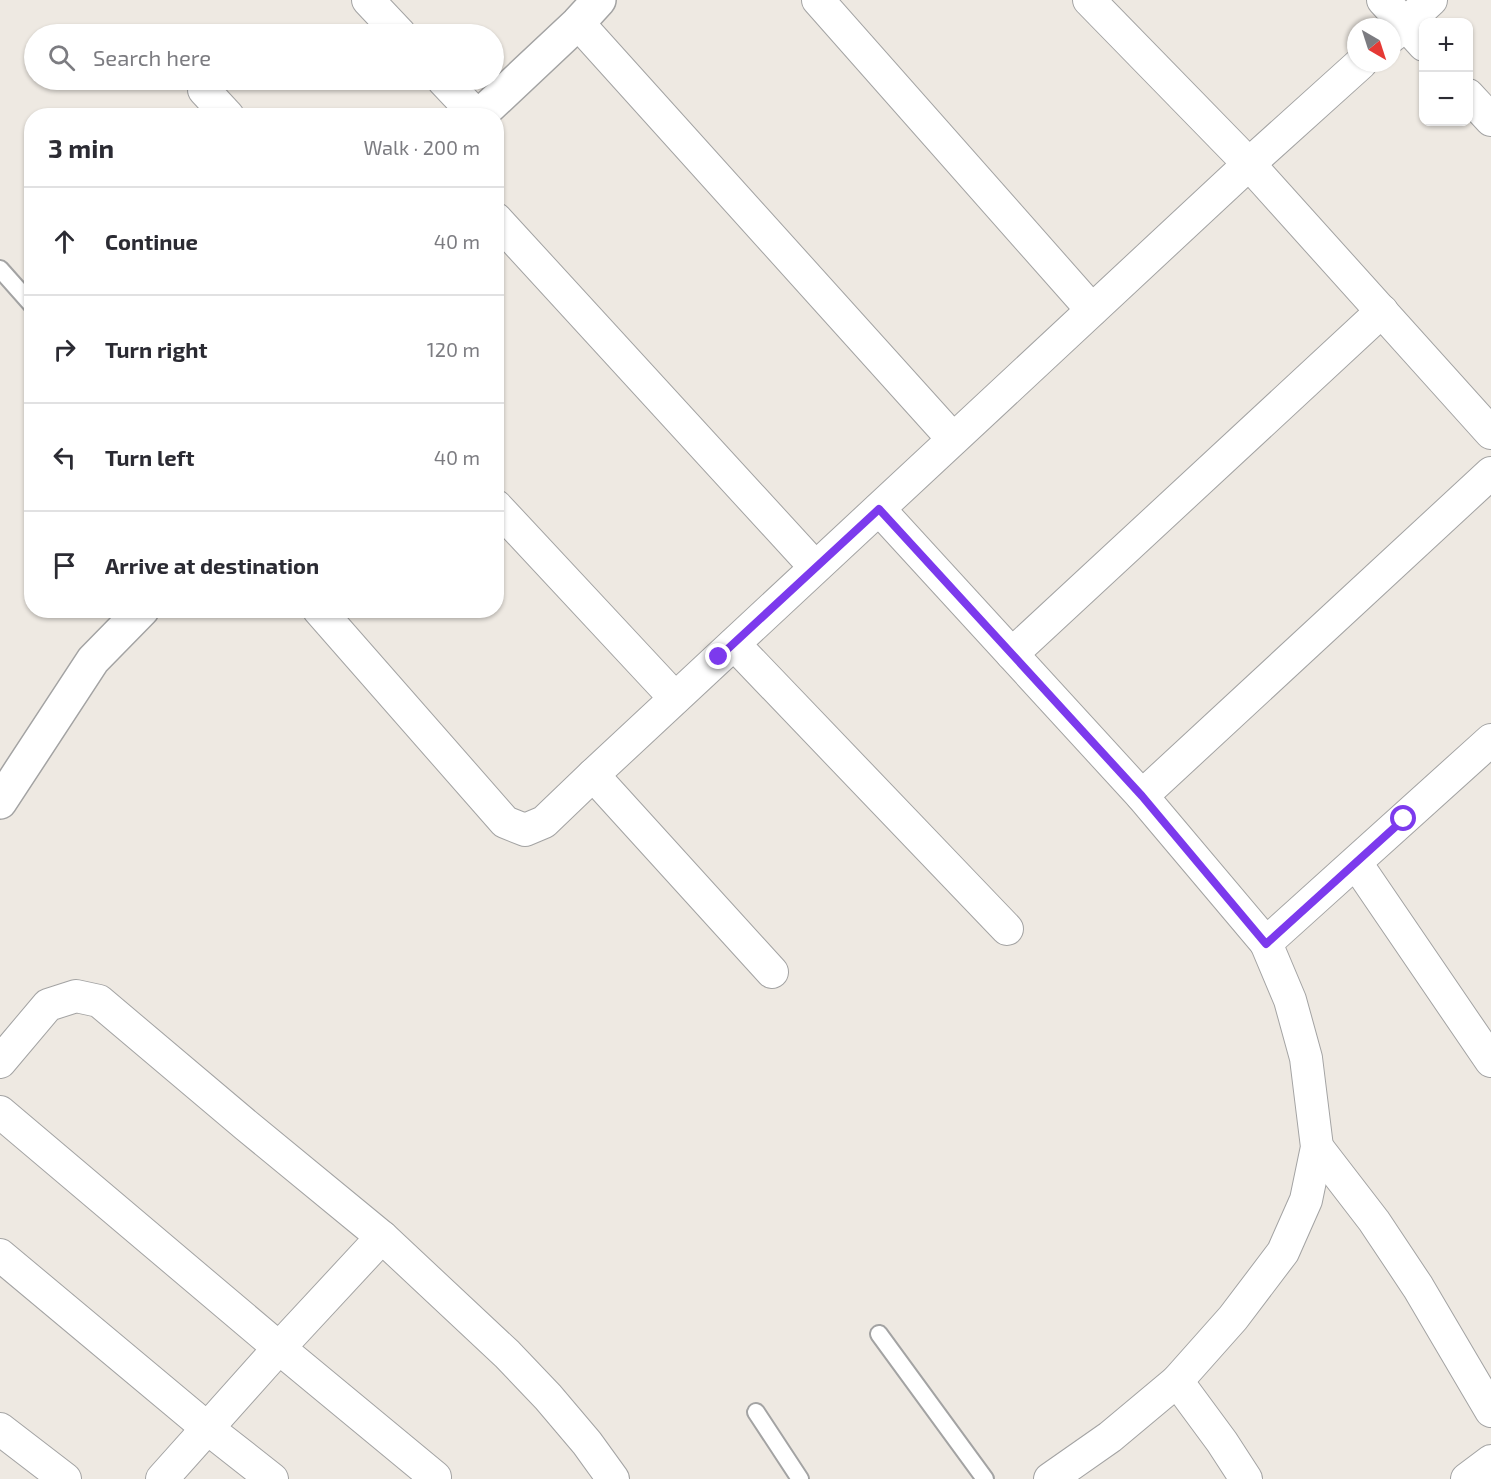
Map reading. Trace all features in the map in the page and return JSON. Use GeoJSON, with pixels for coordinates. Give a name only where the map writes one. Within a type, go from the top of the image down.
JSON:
{"type":"FeatureCollection","features":[{"type":"Feature","properties":{"kind":"street"},"geometry":{"type":"LineString","coordinates":[[368,0],[391,24]]}},
{"type":"Feature","properties":{"kind":"street"},"geometry":{"type":"LineString","coordinates":[[818,0],[1092,310]]}},
{"type":"Feature","properties":{"kind":"street"},"geometry":{"type":"LineString","coordinates":[[1089,0],[1249,164],[1491,433]]}},
{"type":"Feature","properties":{"kind":"street"},"geometry":{"type":"LineString","coordinates":[[1383,0],[1407,35],[1431,0]]}},
{"type":"Feature","properties":{"kind":"street"},"geometry":{"type":"LineString","coordinates":[[486,108],[588,12],[953,440]]}},
{"type":"Feature","properties":{"kind":"street"},"geometry":{"type":"LineString","coordinates":[[326,618],[505,822],[525,830],[544,822],[815,567],[1351,72]]}},
{"type":"Feature","properties":{"kind":"street"},"geometry":{"type":"LineString","coordinates":[[204,90],[221,108]]}},
{"type":"Feature","properties":{"kind":"street"},"geometry":{"type":"LineString","coordinates":[[453,90],[470,108]]}},
{"type":"Feature","properties":{"kind":"street"},"geometry":{"type":"LineString","coordinates":[[1473,100],[1491,120]]}},
{"type":"Feature","properties":{"kind":"street"},"geometry":{"type":"LineString","coordinates":[[504,228],[815,567]]}},
{"type":"Feature","properties":{"kind":"street"},"geometry":{"type":"LineString","coordinates":[[1012,654],[1382,311]]}},
{"type":"Feature","properties":{"kind":"street"},"geometry":{"type":"LineString","coordinates":[[1142,796],[1491,472]]}},
{"type":"Feature","properties":{"kind":"street"},"geometry":{"type":"LineString","coordinates":[[879,509],[1142,796],[1266,944],[1290,1000],[1306,1058],[1317,1147],[1306,1200],[1283,1252],[1233,1318],[1177,1381],[1110,1437],[1050,1479]]}},
{"type":"Feature","properties":{"kind":"street"},"geometry":{"type":"LineString","coordinates":[[504,515],[675,698]]}},
{"type":"Feature","properties":{"kind":"street"},"geometry":{"type":"LineString","coordinates":[[0,802],[93,660],[134,618]]}},
{"type":"Feature","properties":{"kind":"street"},"geometry":{"type":"LineString","coordinates":[[734,644],[1007,929]]}},
{"type":"Feature","properties":{"kind":"street"},"geometry":{"type":"LineString","coordinates":[[1266,944],[1489,746]]}},
{"type":"Feature","properties":{"kind":"street"},"geometry":{"type":"LineString","coordinates":[[593,775],[772,972]]}},
{"type":"Feature","properties":{"kind":"street"},"geometry":{"type":"LineString","coordinates":[[1356,863],[1491,1061]]}},
{"type":"Feature","properties":{"kind":"street"},"geometry":{"type":"LineString","coordinates":[[0,1062],[48,1005],[76,996],[99,1001],[381,1237],[515,1363],[561,1412],[613,1479]]}},
{"type":"Feature","properties":{"kind":"street"},"geometry":{"type":"LineString","coordinates":[[0,1112],[435,1477]]}},
{"type":"Feature","properties":{"kind":"street"},"geometry":{"type":"LineString","coordinates":[[1317,1147],[1374,1221],[1418,1287],[1491,1411]]}},
{"type":"Feature","properties":{"kind":"street"},"geometry":{"type":"LineString","coordinates":[[162,1479],[381,1237]]}},
{"type":"Feature","properties":{"kind":"street"},"geometry":{"type":"LineString","coordinates":[[0,1255],[207,1428],[272,1479]]}},
{"type":"Feature","properties":{"kind":"street"},"geometry":{"type":"LineString","coordinates":[[1177,1381],[1246,1479]]}},
{"type":"Feature","properties":{"kind":"street"},"geometry":{"type":"LineString","coordinates":[[0,1429],[65,1479]]}},
{"type":"Feature","properties":{"kind":"street"},"geometry":{"type":"LineString","coordinates":[[1467,1479],[1491,1461]]}},
{"type":"Feature","properties":{"kind":"lane"},"geometry":{"type":"LineString","coordinates":[[0,269],[24,295]]}},
{"type":"Feature","properties":{"kind":"lane"},"geometry":{"type":"LineString","coordinates":[[879,1334],[985,1479]]}},
{"type":"Feature","properties":{"kind":"lane"},"geometry":{"type":"LineString","coordinates":[[756,1412],[800,1479]]}},
{"type":"Feature","properties":{"kind":"route"},"geometry":{"type":"LineString","coordinates":[[719,657],[879,509],[1142,796],[1266,944],[1404,819]]}}]}
